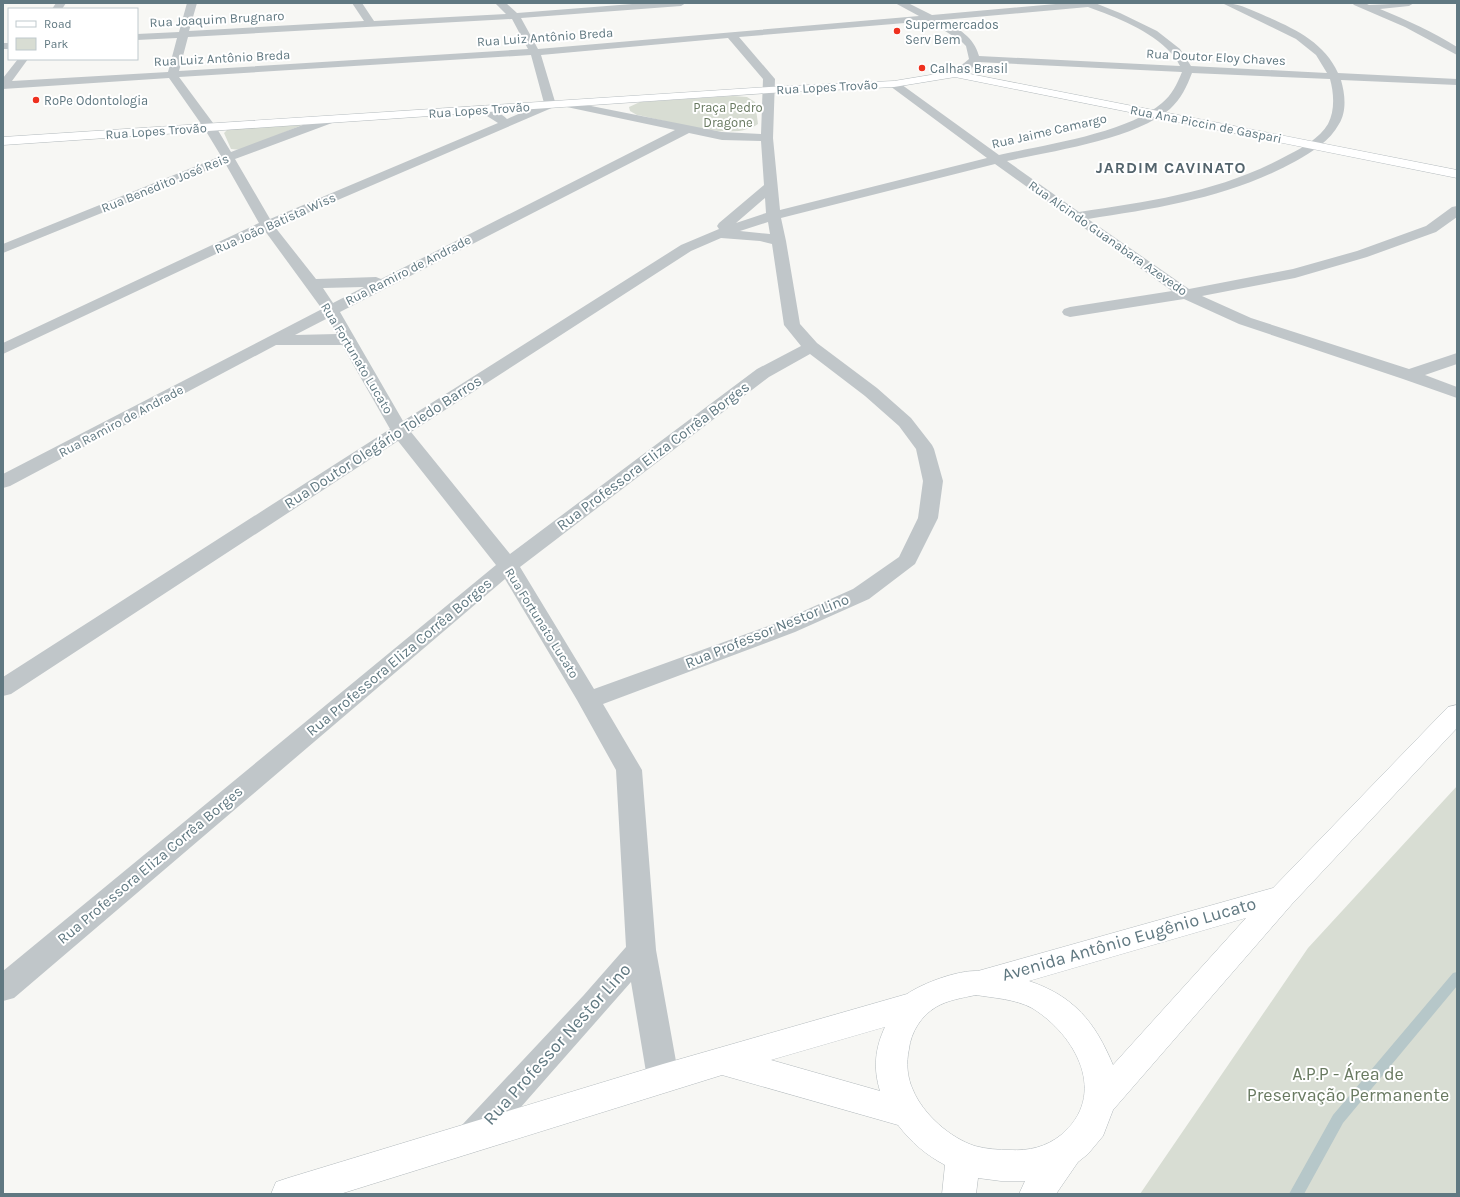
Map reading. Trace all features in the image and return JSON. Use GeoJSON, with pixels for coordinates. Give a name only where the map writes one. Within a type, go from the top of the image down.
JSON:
{"type":"FeatureCollection","features":[{"type":"Feature","properties":{"kind":"main road","name":"Rua Lopes Trovão"},"geometry":{"type":"LineString","coordinates":[[3,141],[769,90],[894,84],[955,74]]}},
{"type":"Feature","properties":{"kind":"main road","name":"Rua Ana Piccin de Gaspari"},"geometry":{"type":"LineString","coordinates":[[955,74],[1457,174]]}},
{"type":"Feature","properties":{"kind":"main road","name":"Avenida Antônio Eugênio Lucato"},"geometry":{"type":"LineString","coordinates":[[1101,1102],[1282,896],[1457,713]]}},
{"type":"Feature","properties":{"kind":"main road","name":"Avenida Antônio Eugênio Lucato"},"geometry":{"type":"LineString","coordinates":[[976,983],[1282,896]]}},
{"type":"Feature","properties":{"kind":"main road"},"geometry":{"type":"LineString","coordinates":[[1036,1194],[1065,1153],[1087,1133],[1095,1119],[1101,1102],[1101,1084],[1098,1066],[1086,1041],[1070,1020],[1042,1000],[1010,987],[976,983],[944,989],[918,1004],[900,1026],[891,1054],[893,1084],[908,1113],[931,1138],[963,1157],[998,1166],[1034,1165],[1065,1153]]}},
{"type":"Feature","properties":{"kind":"main road","name":"Rua Professor Nestor Lino"},"geometry":{"type":"LineString","coordinates":[[288,1194],[663,1078],[918,1004]]}},
{"type":"Feature","properties":{"kind":"main road"},"geometry":{"type":"LineString","coordinates":[[723,1061],[908,1113]]}},
{"type":"Feature","properties":{"kind":"main road"},"geometry":{"type":"LineString","coordinates":[[959,1194],[963,1157]]}},
{"type":"Feature","properties":{"kind":"street"},"geometry":{"type":"LineString","coordinates":[[172,75],[192,3]]}},
{"type":"Feature","properties":{"kind":"street"},"geometry":{"type":"LineString","coordinates":[[357,3],[372,24]]}},
{"type":"Feature","properties":{"kind":"street"},"geometry":{"type":"LineString","coordinates":[[500,3],[515,16],[535,52],[550,105]]}},
{"type":"Feature","properties":{"kind":"street","name":"Rua Joaquim Brugnaro"},"geometry":{"type":"LineString","coordinates":[[138,38],[183,34],[515,16],[634,5],[681,3]]}},
{"type":"Feature","properties":{"kind":"street"},"geometry":{"type":"LineString","coordinates":[[900,3],[931,18],[956,33],[970,45],[974,59],[967,67],[955,74]]}},
{"type":"Feature","properties":{"kind":"street"},"geometry":{"type":"LineString","coordinates":[[1087,3],[1117,15],[1153,33],[1176,51],[1188,70]]}},
{"type":"Feature","properties":{"kind":"street","name":"Rua Luiz Antônio Breda"},"geometry":{"type":"LineString","coordinates":[[3,85],[535,52],[732,36],[1087,3]]}},
{"type":"Feature","properties":{"kind":"street"},"geometry":{"type":"LineString","coordinates":[[1076,217],[1169,202],[1238,185],[1281,166],[1314,146],[1334,124],[1340,99],[1335,77],[1321,53],[1296,35],[1227,3]]}},
{"type":"Feature","properties":{"kind":"street"},"geometry":{"type":"LineString","coordinates":[[1357,3],[1406,23],[1443,42],[1457,52]]}},
{"type":"Feature","properties":{"kind":"street"},"geometry":{"type":"LineString","coordinates":[[1368,7],[1409,3]]}},
{"type":"Feature","properties":{"kind":"street","name":"Rua Professor Nestor Lino"},"geometry":{"type":"LineString","coordinates":[[663,1078],[641,950],[629,770],[589,700],[787,627],[861,594],[908,560],[928,518],[933,481],[926,449],[905,422],[871,392],[811,348],[792,325],[779,241],[773,214],[770,187],[767,138],[769,79],[732,36]]}},
{"type":"Feature","properties":{"kind":"street","name":"Rua Doutor Eloy Chaves"},"geometry":{"type":"LineString","coordinates":[[974,59],[1457,82]]}},
{"type":"Feature","properties":{"kind":"street"},"geometry":{"type":"LineString","coordinates":[[3,85],[21,60]]}},
{"type":"Feature","properties":{"kind":"street","name":"Rua Jaime Camargo"},"geometry":{"type":"LineString","coordinates":[[773,214],[996,159],[1085,140],[1124,128],[1155,114],[1167,105],[1182,87],[1188,70]]}},
{"type":"Feature","properties":{"kind":"street","name":"Rua Fortunato Lucato"},"geometry":{"type":"LineString","coordinates":[[172,75],[210,128],[267,226],[331,310],[400,431],[508,566],[589,700]]}},
{"type":"Feature","properties":{"kind":"street","name":"Rua Alcindo Guanabara Azevedo"},"geometry":{"type":"LineString","coordinates":[[894,84],[1076,217],[1186,294],[1245,321],[1409,375],[1457,393]]}},
{"type":"Feature","properties":{"kind":"street"},"geometry":{"type":"LineString","coordinates":[[632,118],[626,112],[626,107],[632,102],[644,99]]}},
{"type":"Feature","properties":{"kind":"street"},"geometry":{"type":"LineString","coordinates":[[566,104],[722,136],[767,138]]}},
{"type":"Feature","properties":{"kind":"street","name":"Rua João Batista Wiss"},"geometry":{"type":"LineString","coordinates":[[3,349],[267,226],[550,105]]}},
{"type":"Feature","properties":{"kind":"street"},"geometry":{"type":"LineString","coordinates":[[472,110],[491,113],[502,118],[505,125]]}},
{"type":"Feature","properties":{"kind":"street","name":"Rua Benedito José Reis"},"geometry":{"type":"LineString","coordinates":[[3,249],[227,158],[328,120]]}},
{"type":"Feature","properties":{"kind":"street","name":"Rua Ramiro de Andrade"},"geometry":{"type":"LineString","coordinates":[[3,482],[331,310],[687,129]]}},
{"type":"Feature","properties":{"kind":"street"},"geometry":{"type":"LineString","coordinates":[[713,235],[770,187]]}},
{"type":"Feature","properties":{"kind":"street"},"geometry":{"type":"LineString","coordinates":[[1070,312],[1186,294],[1295,273],[1362,254],[1431,229],[1457,210]]}},
{"type":"Feature","properties":{"kind":"street","name":"Rua Doutor Olegário Toledo Barros"},"geometry":{"type":"LineString","coordinates":[[3,688],[686,248],[713,235],[773,214]]}},
{"type":"Feature","properties":{"kind":"street"},"geometry":{"type":"LineString","coordinates":[[713,235],[750,236],[779,241]]}},
{"type":"Feature","properties":{"kind":"street"},"geometry":{"type":"LineString","coordinates":[[311,284],[386,282]]}},
{"type":"Feature","properties":{"kind":"street"},"geometry":{"type":"LineString","coordinates":[[271,342],[328,339],[348,340]]}},
{"type":"Feature","properties":{"kind":"street","name":"Rua Professora Eliza Corrêa Borges"},"geometry":{"type":"LineString","coordinates":[[3,989],[508,566],[763,373],[811,348]]}},
{"type":"Feature","properties":{"kind":"street"},"geometry":{"type":"LineString","coordinates":[[1409,375],[1457,358]]}},
{"type":"Feature","properties":{"kind":"street","name":"Rua Professor Nestor Lino"},"geometry":{"type":"LineString","coordinates":[[473,1137],[594,1005],[641,950]]}},
{"type":"Feature","properties":{"kind":"green space","name":"Praça Pedro Dragone"},"geometry":{"type":"Polygon","coordinates":[[[733,96],[747,97],[755,102],[758,124],[748,129],[736,131],[708,130],[637,115],[630,111],[629,107],[640,102],[733,96]]]}},
{"type":"Feature","properties":{"kind":"green space"},"geometry":{"type":"Polygon","coordinates":[[[302,125],[242,150],[231,149],[224,133],[227,130],[233,129],[302,125]]]}},
{"type":"Feature","properties":{"kind":"green space","name":"A.P.P - Área de Preservação Permanente"},"geometry":{"type":"Polygon","coordinates":[[[1457,786],[1457,1194],[1140,1194],[1308,948],[1457,786]]]}},
{"type":"Feature","properties":{"kind":"waterway"},"geometry":{"type":"LineString","coordinates":[[1296,1194],[1338,1119],[1457,977]]}},
{"type":"Feature","properties":{"kind":"place","name":"Supermercados Serv Bem"},"geometry":{"type":"Point","coordinates":[897,31]}},
{"type":"Feature","properties":{"kind":"place","name":"Calhas Brasil"},"geometry":{"type":"Point","coordinates":[922,68]}},
{"type":"Feature","properties":{"kind":"place","name":"RoPe Odontologia"},"geometry":{"type":"Point","coordinates":[36,100]}},
{"type":"Feature","properties":{"kind":"district","name":"JARDIM CAVINATO"},"geometry":{"type":"Point","coordinates":[1171,167]}}]}
